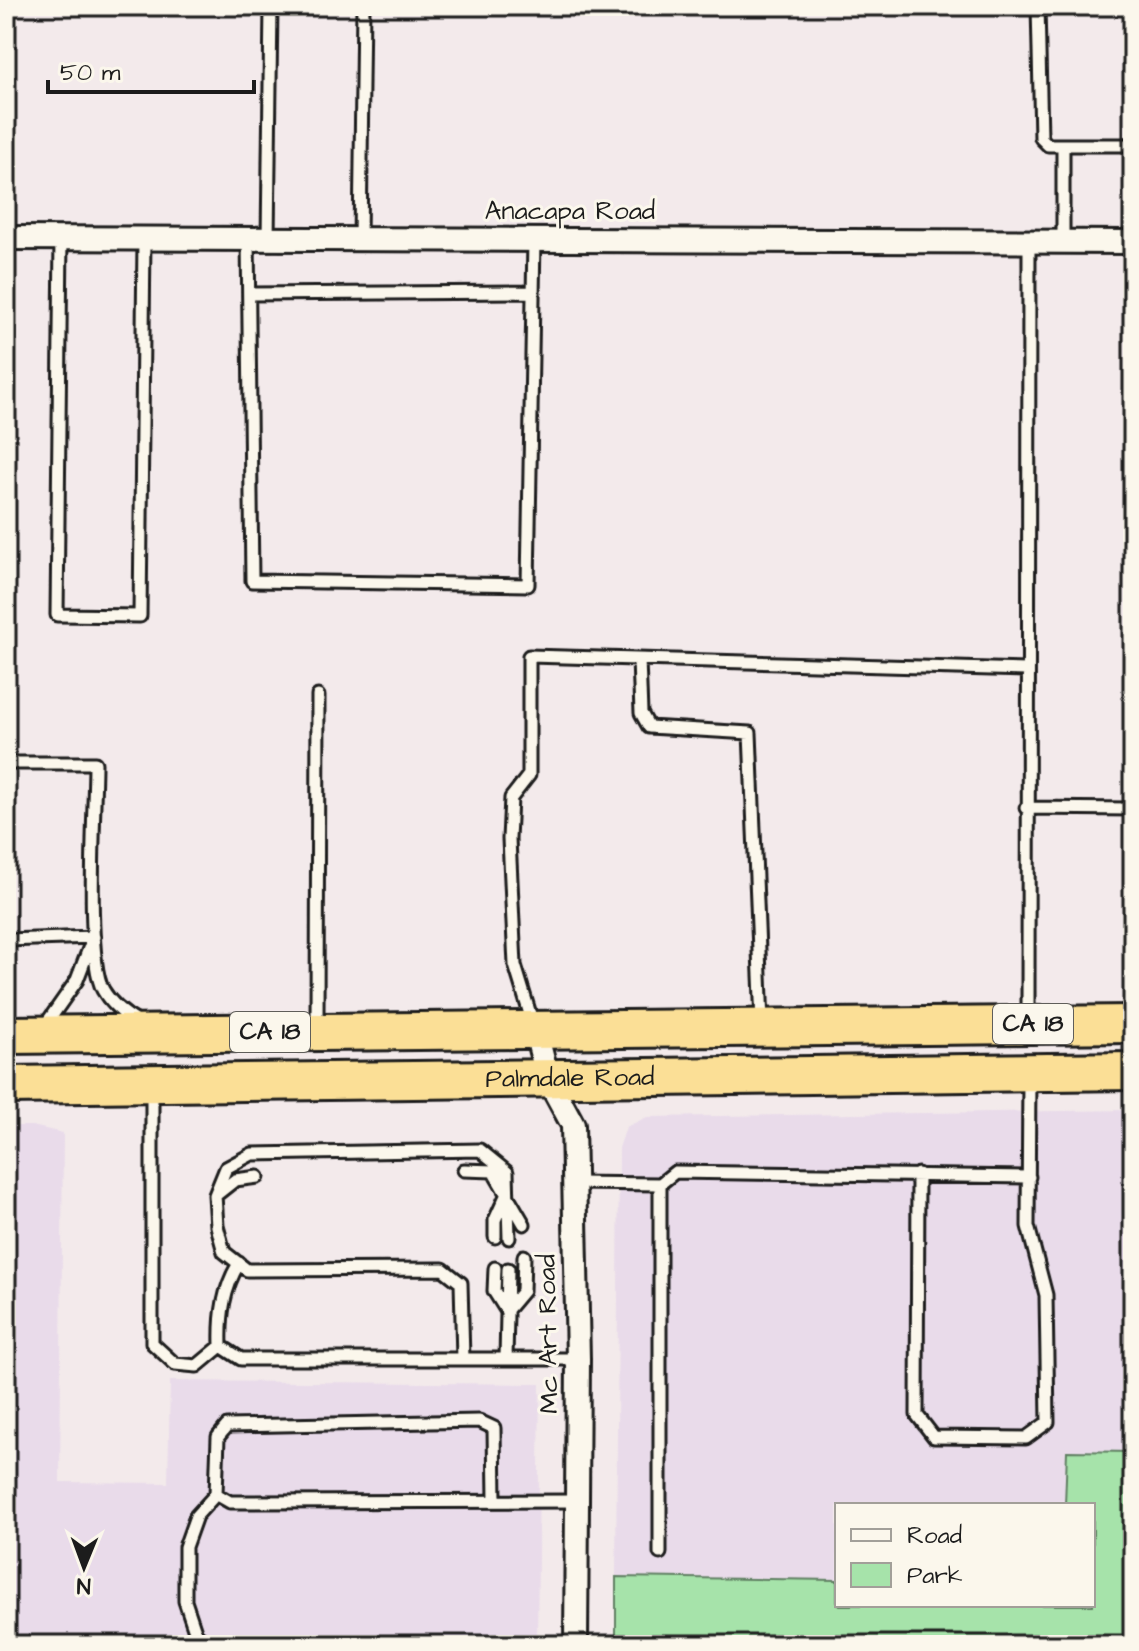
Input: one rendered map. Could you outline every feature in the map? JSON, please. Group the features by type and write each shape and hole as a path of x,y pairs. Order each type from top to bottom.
{"highway":[{"name":"Palmdale Road","path":"22,1035 1133,1024"},
{"name":"Palmdale Road","path":"6,1085 1133,1071"}],"street":[{"name":"Anacapa Road","path":"6,238 1133,242"},
{"name":"Mc Art Road","path":"535,1029 548,1079 573,1125 578,1359 576,1645"}],"lane":[{"path":"271,6 258,239 249,294 252,581 528,585 534,239"},
{"path":"360,239 363,6"},
{"path":"1038,6 1041,138 1048,145 1133,145"},
{"path":"1063,145 1063,240"},
{"path":"61,238 57,615 126,616 140,616 144,239"},
{"path":"1028,1024 1029,240"},
{"path":"249,294 533,292"},
{"path":"535,1029 515,965 509,839 511,798 529,775 529,656 1027,670"},
{"path":"639,660 641,713 649,727 750,733 762,1028"},
{"path":"317,1032 318,696"},
{"path":"6,763 95,763 94,937 101,988 126,1016 157,1033"},
{"path":"1026,808 1133,809"},
{"path":"6,940 94,937"},
{"path":"22,1035 77,980 94,937"},
{"path":"918,1174 917,1415 934,1437 1026,1438 1048,1422 1046,1295 1028,1226 1030,1072"},
{"path":"152,1083 152,1343 175,1364 197,1366 221,1346"},
{"path":"463,1359 461,1283 443,1269 247,1270 224,1252 217,1226 215,1195 226,1168 252,1154 480,1150 507,1172 509,1238"},
{"path":"464,1170 493,1171 524,1224"},
{"path":"573,1183 660,1184 675,1172 1029,1177"},
{"path":"215,1195 235,1180 258,1177"},
{"path":"660,1184 660,1553"},
{"path":"495,1237 495,1220 507,1194"},
{"path":"506,1310 523,1291 524,1256"},
{"path":"221,1346 220,1317 227,1284 239,1263"},
{"path":"495,1268 494,1291 506,1310"},
{"path":"506,1359 508,1269"},
{"path":"221,1346 241,1359 578,1359"},
{"path":"211,1645 196,1634 185,1601 185,1547 196,1516 216,1494 218,1437 227,1426 479,1421 494,1428 495,1500"},
{"path":"216,1494 230,1502 578,1501"}],"shaded area":[{"path":"1133,1110 1133,1452 1067,1452 1065,1503 835,1503 835,1580 616,1577 619,1148 626,1127 647,1117"},
{"path":"6,1126 32,1126 63,1133 60,1482 168,1483 170,1381 540,1384 537,1645 6,1645"}],"green space":[{"path":"1067,1451 1133,1452 1133,1645 616,1645 616,1577 835,1580 835,1607 1095,1607 1095,1503 1065,1503"}]}
